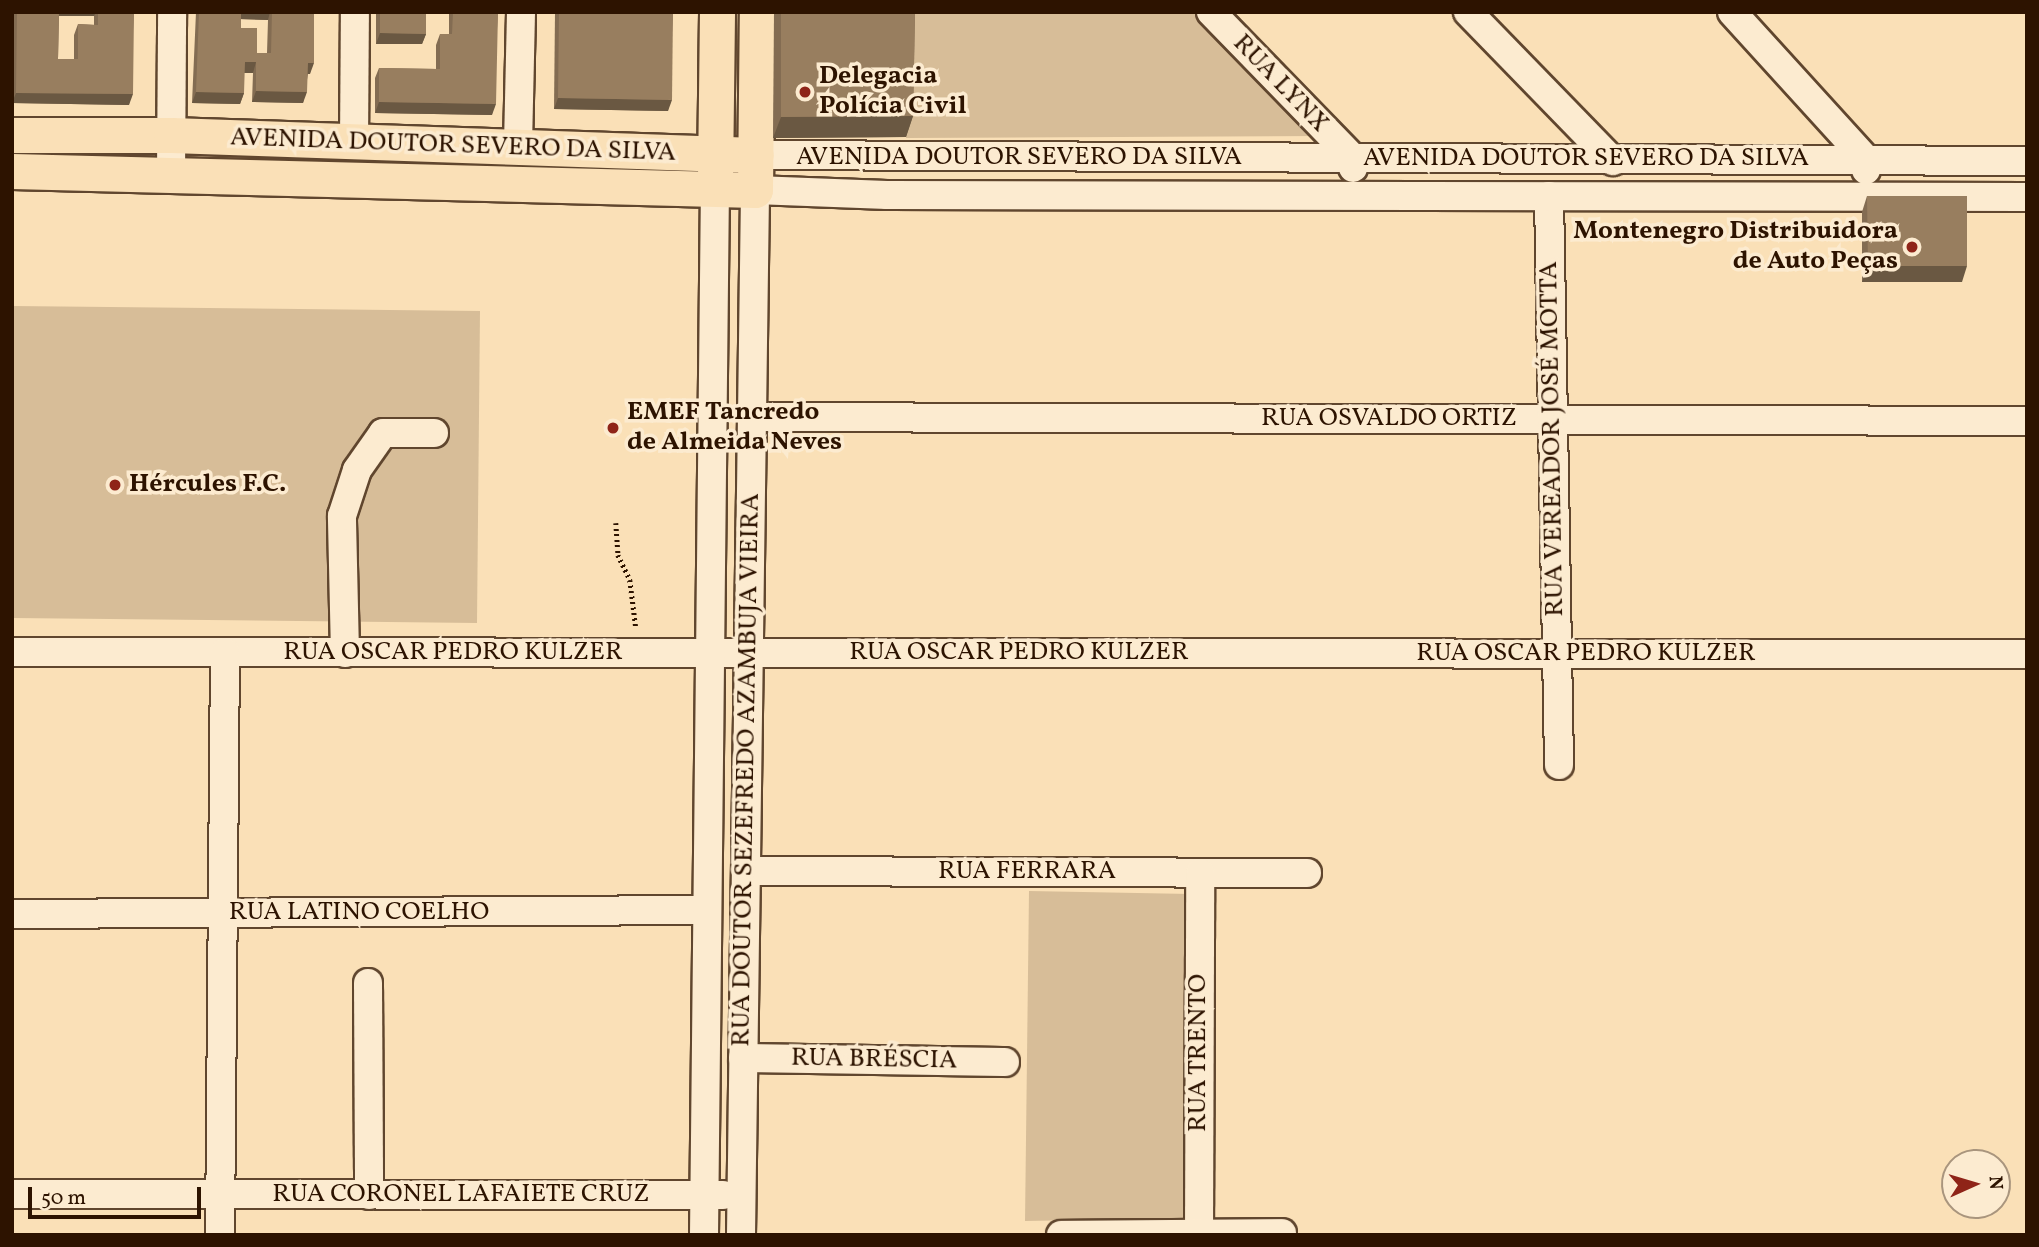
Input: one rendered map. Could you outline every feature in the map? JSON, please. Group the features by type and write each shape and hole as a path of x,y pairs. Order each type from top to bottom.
{"main road":[{"name":"RUA DOUTOR SEZEFREDO AZAMBUJA VIEIRA","path":"715,190 717,12"},
{"name":"RUA DOUTOR SEZEFREDO AZAMBUJA VIEIRA","path":"755,190 757,12"},
{"name":"AVENIDA DOUTOR SEVERO DA SILVA","path":"12,135 172,135 354,144 518,145 756,155"},
{"name":"AVENIDA DOUTOR SEVERO DA SILVA","path":"12,171 755,190"}],"street":[{"path":"171,175 172,12"},
{"path":"354,144 355,12"},
{"path":"518,145 521,12"},
{"name":"RUA LYNX","path":"1211,12 1353,159"},
{"path":"1468,12 1613,162"},
{"path":"1732,12 1865,158 1868,197"},
{"name":"AVENIDA DOUTOR SEVERO DA SILVA","path":"756,155 886,159 1613,162 1865,158 2027,161"},
{"path":"886,159 887,195"},
{"path":"1353,159 1353,196"},
{"name":"RUA DOUTOR SEZEFREDO AZAMBUJA VIEIRA","path":"704,1235 715,190"},
{"name":"AVENIDA DOUTOR SEVERO DA SILVA","path":"755,190 887,195 2027,197"},
{"name":"RUA DOUTOR SEZEFREDO AZAMBUJA VIEIRA","path":"741,1235 755,190"},
{"name":"RUA VEREADOR JOSÉ MOTTA","path":"1549,197 1559,765"},
{"name":"RUA OSVALDO ORTIZ","path":"752,417 2027,421"},
{"path":"345,653 342,516 357,470 383,433 434,433"},
{"name":"RUA OSCAR PEDRO KULZER","path":"12,652 2027,654"},
{"path":"220,1235 225,652"},
{"name":"RUA FERRARA","path":"746,871 1307,873"},
{"name":"RUA TRENTO","path":"1199,1234 1200,873"},
{"name":"RUA LATINO COELHO","path":"12,914 706,910"},
{"path":"368,983 369,1195"},
{"name":"RUA BRÉSCIA","path":"744,1058 1005,1062"},
{"name":"RUA CORONEL LAFAIETE CRUZ","path":"12,1194 742,1195"},
{"path":"1061,1235 1282,1233"}],"path":[{"path":"616,523 618,555 630,580 636,628"}],"shaded area":[{"path":"907,12 1199,12 1320,136 906,138"},
{"path":"12,306 480,311 477,623 12,618"},
{"path":"1029,891 1191,894 1188,1218 1025,1221"}],"building":[{"path":"17,12 59,12 58,59 78,59 78,24 98,25 98,12 134,12 133,94 16,93"},
{"path":"199,12 241,12 241,28 257,28 257,53 271,53 272,12 314,12 314,63 308,63 307,92 256,91 256,62 245,62 244,93 196,92"},
{"path":"380,12 426,12 426,34 380,33"},
{"path":"453,12 498,12 496,104 379,102 379,68 440,69 440,34 452,34"},
{"path":"559,12 673,12 672,100 558,98"},
{"path":"781,12 915,12 913,116 781,117"},
{"name":"Montenegro Distribuidora de Auto Peças","path":"1867,196 1967,196 1967,266 1868,266"}],"place":[{"name":"Delegacia Polícia Civil","path":"805,92"},
{"name":"Montenegro Distribuidora de Auto Peças","path":"1912,247"},
{"name":"EMEF Tancredo de Almeida Neves","path":"613,428"},
{"name":"Hércules F.C.","path":"115,485"}]}
